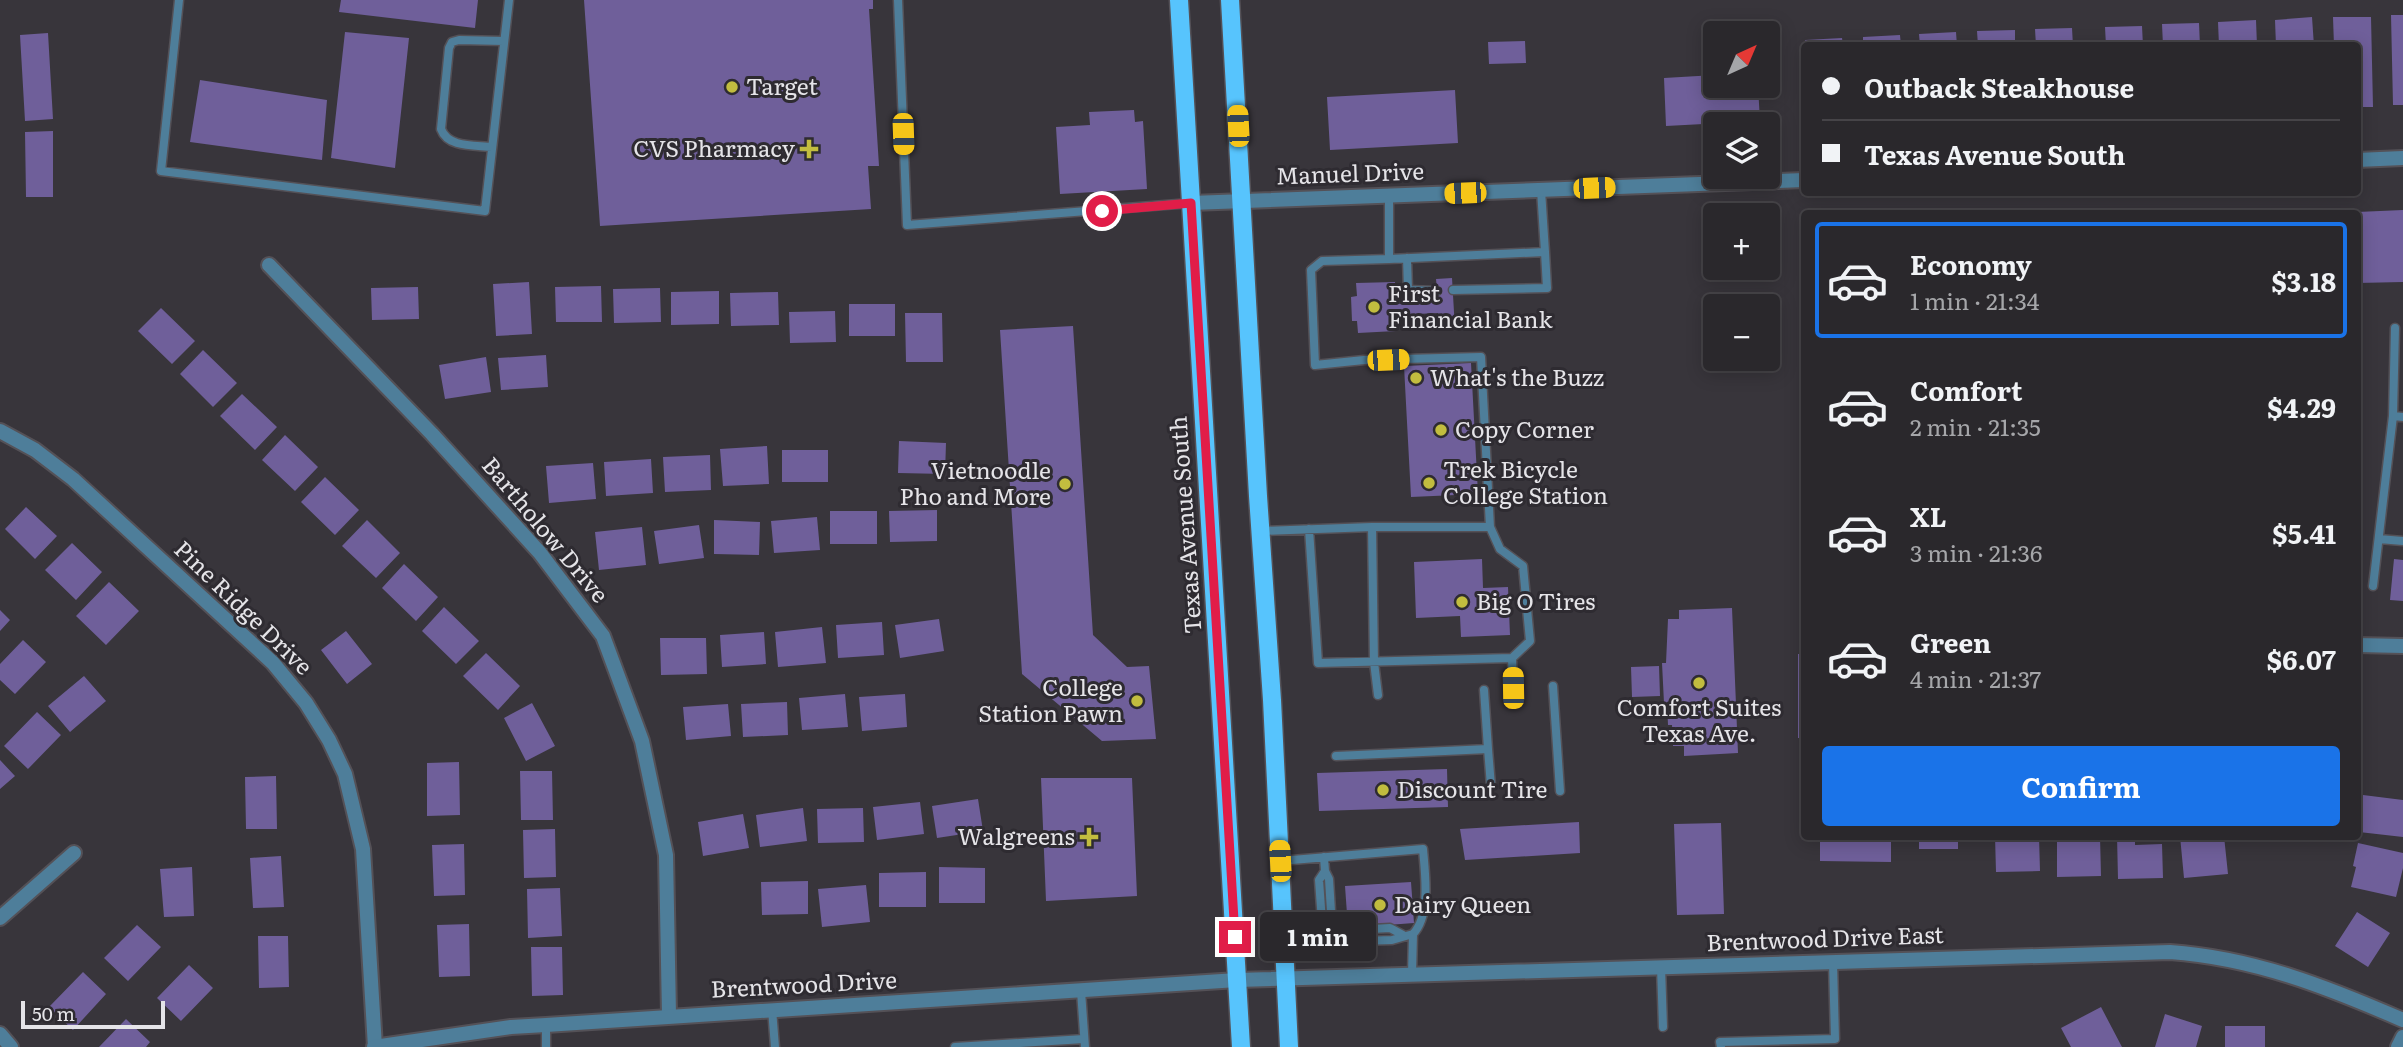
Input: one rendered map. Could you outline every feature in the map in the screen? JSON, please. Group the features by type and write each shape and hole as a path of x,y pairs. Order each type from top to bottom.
{"main road":[{"name":"Texas Avenue South","path":"1179,0 1241,1047"},
{"path":"1230,0 1272,700 1289,1047"}],"street":[{"path":"2361,160 2403,158"},
{"name":"Manuel Drive","path":"1191,203 1801,180"},
{"name":"Bartholow Drive","path":"269,265 435,438 540,553 603,636 642,741 666,855 669,1016"},
{"name":"Pine Ridge Drive","path":"0,431 35,450 74,480 272,663 306,703 329,740 345,774 363,849 374,1047"},
{"path":"2361,645 2403,646"},
{"path":"0,918 74,853"},
{"name":"Brentwood Drive East","path":"1237,980 2171,952 2222,957 2274,969 2332,989 2403,1020"},
{"name":"Brentwood Drive","path":"374,1047 511,1027 1237,980"},
{"path":"0,1034 11,1047"},
{"path":"2398,1047 2403,1038"}],"lane":[{"path":"179,0 161,171 485,211 509,0"},
{"path":"898,0 907,225 1191,203"},
{"path":"492,147 451,142 444,137 441,129 449,48 453,42 459,40 504,41"},
{"path":"1453,290 1547,288 1541,190"},
{"path":"1389,196 1389,258"},
{"path":"1309,529 1318,663 1512,658 1530,641 1523,566 1500,549 1490,527 1481,357 1364,360 1315,365 1311,270 1322,261 1545,253"},
{"path":"1407,258 1408,290 1437,291"},
{"path":"2373,586 2393,416 2395,328"},
{"path":"2393,416 2403,417"},
{"path":"1371,527 1374,662 1378,695"},
{"path":"1260,531 1490,527"},
{"path":"2379,539 2403,541"},
{"path":"1512,658 1513,688"},
{"path":"1553,686 1560,791"},
{"path":"1483,690 1491,786"},
{"path":"1336,755 1488,749"},
{"path":"1280,861 1423,849 1426,885 1421,926 1413,934 1392,940 1330,942 1323,936 1319,880 1325,872"},
{"path":"1324,857 1325,872 1329,879 1332,927 1337,931 1390,928 1403,935"},
{"path":"1412,974 1413,934"},
{"path":"1721,1047 1720,1042 1835,1039 1833,962"},
{"path":"1661,967 1662,1027"},
{"path":"955,1047 1084,1043 1081,990"},
{"path":"772,1009 775,1047"},
{"path":"547,1025 547,1047"}],"building":[{"path":"341,0 478,0 475,28 339,12"},
{"name":"Target","path":"584,0 873,0 873,9 869,9 879,166 868,166 871,209 600,226"},
{"path":"2391,15 2403,15 2403,105 2393,105"},
{"path":"2312,17 2314,42 2276,42 2275,20"},
{"path":"2333,17 2371,17 2373,107 2361,107 2361,42 2334,42"},
{"path":"2256,20 2257,42 2219,42 2218,22"},
{"path":"2199,23 2200,42 2163,42 2162,24"},
{"path":"2142,26 2143,42 2106,42 2105,27"},
{"path":"2072,28 2073,42 2036,42 2035,29"},
{"path":"2015,30 2015,42 1978,42 1977,31"},
{"path":"345,32 409,38 395,168 331,158"},
{"path":"1956,32 1957,42 1920,42 1919,34"},
{"path":"48,33 53,119 25,121 20,35"},
{"path":"1900,35 1901,42 1863,42 1863,37"},
{"path":"1842,38 1842,42 1805,42"},
{"path":"1525,41 1526,63 1489,64 1488,42"},
{"path":"1703,76 1703,98 1759,98 1759,112 1703,112 1703,124 1666,126 1664,78"},
{"path":"200,80 327,100 322,160 190,142"},
{"path":"1455,90 1458,143 1330,150 1327,97"},
{"path":"1134,110 1135,122 1143,121 1147,189 1060,194 1056,127 1090,125 1089,112"},
{"path":"53,131 53,197 26,197 25,132"},
{"path":"2403,210 2403,282 2361,283 2361,212"},
{"name":"First Financial Bank","path":"1452,278 1455,329 1439,329 1438,313 1396,315 1396,331 1358,333 1357,321 1352,321 1351,297 1357,296 1356,283 1395,282 1396,304 1438,302 1436,279"},
{"path":"529,282 532,334 496,336 493,284"},
{"path":"601,286 602,322 556,322 555,287"},
{"path":"418,287 419,319 372,320 371,288"},
{"path":"660,288 661,322 614,323 613,289"},
{"path":"719,291 719,324 671,325 671,292"},
{"path":"778,292 779,325 731,326 730,293"},
{"path":"849,304 895,304 895,336 849,336"},
{"path":"161,308 195,341 172,364 138,331"},
{"path":"835,311 836,342 790,343 789,312"},
{"path":"905,313 942,313 943,362 906,362"},
{"path":"1073,326 1093,635 1127,667 1149,666 1156,739 1102,741 1022,674 1000,330"},
{"path":"203,350 237,383 213,407 180,374"},
{"path":"546,355 548,387 501,390 498,358"},
{"path":"486,357 491,392 445,399 439,365"},
{"name":"Copy Corner","path":"1471,363 1478,494 1411,497 1404,366"},
{"path":"242,394 277,427 255,450 220,416"},
{"path":"285,435 318,467 295,491 262,460"},
{"path":"899,441 946,443 945,474 898,473"},
{"path":"767,446 769,484 723,486 720,449"},
{"path":"782,450 828,450 828,482 782,482"},
{"path":"710,455 711,490 665,492 663,457"},
{"path":"651,459 653,493 606,496 604,462"},
{"path":"593,463 596,499 549,503 546,466"},
{"path":"325,477 359,510 335,535 301,502"},
{"path":"26,507 57,536 35,559 5,529"},
{"path":"937,510 937,541 890,542 889,511"},
{"path":"830,511 877,511 877,544 830,544"},
{"path":"817,517 820,550 774,553 771,521"},
{"path":"367,520 400,553 376,578 342,546"},
{"path":"714,520 760,522 759,555 714,554"},
{"path":"699,525 704,558 659,564 654,531"},
{"path":"642,527 646,565 599,570 595,532"},
{"path":"72,543 102,572 76,600 45,570"},
{"name":"Big O Tires","path":"1482,559 1483,588 1508,587 1510,635 1461,637 1460,616 1416,618 1414,562"},
{"path":"2394,559 2403,560 2403,601 2390,600"},
{"path":"404,564 438,597 416,621 382,588"},
{"path":"109,582 139,611 106,645 76,616"},
{"path":"444,607 479,641 456,664 422,631"},
{"name":"Comfort Suites Texas Ave.","path":"1732,608 1738,753 1684,756 1684,746 1673,746 1672,725 1668,725 1667,703 1664,703 1662,663 1666,663 1668,619 1679,619 1679,610"},
{"path":"0,610 10,620 0,631"},
{"path":"939,619 944,651 900,658 895,625"},
{"path":"882,622 884,655 838,658 836,625"},
{"path":"822,627 826,663 778,667 775,632"},
{"path":"346,631 372,664 347,684 321,650"},
{"path":"764,632 766,664 722,667 720,635"},
{"path":"660,638 706,638 707,674 661,675"},
{"path":"23,640 46,662 15,694 0,680 0,664"},
{"path":"486,653 520,686 498,710 463,676"},
{"path":"1798,654 1801,654 1801,738 1798,738"},
{"path":"1659,666 1660,696 1632,697 1631,667"},
{"path":"84,676 106,701 70,732 48,706"},
{"path":"845,694 848,727 802,730 799,698"},
{"path":"905,694 907,727 862,731 859,697"},
{"path":"787,702 788,735 743,737 741,704"},
{"path":"532,703 555,746 526,761 504,718"},
{"path":"728,704 731,736 686,740 683,707"},
{"path":"37,712 61,735 28,769 4,746"},
{"path":"0,760 15,776 0,789"},
{"path":"459,762 460,815 427,816 427,763"},
{"name":"Discount Tire","path":"1447,769 1448,807 1319,811 1317,773"},
{"path":"520,771 552,771 553,820 521,820"},
{"path":"276,776 277,829 246,829 245,777"},
{"name":"Walgreens","path":"1041,778 1132,778 1137,896 1046,901"},
{"path":"2363,795 2403,800 2403,837 2361,832"},
{"path":"978,799 983,831 937,838 932,806"},
{"path":"920,802 924,834 877,840 873,807"},
{"path":"803,808 807,841 760,847 756,815"},
{"path":"863,808 864,842 818,843 817,809"},
{"path":"743,814 749,848 703,856 698,822"},
{"path":"1579,822 1580,853 1465,860 1460,829"},
{"path":"1721,823 1724,914 1677,915 1674,824"},
{"path":"555,829 556,877 524,878 523,830"},
{"path":"1820,840 1891,840 1891,862 1820,861"},
{"path":"1919,840 1958,840 1958,849 1919,849"},
{"path":"1995,840 2039,840 2040,871 1996,872"},
{"path":"2057,840 2100,840 2101,876 2057,877"},
{"path":"2117,840 2135,840 2135,845 2162,844 2163,878 2118,879"},
{"path":"2180,840 2224,840 2228,874 2184,878"},
{"path":"2358,843 2403,853 2403,868 2396,897 2351,887"},
{"path":"464,844 465,895 434,896 432,845"},
{"path":"281,856 284,907 253,908 250,858"},
{"path":"192,867 194,916 164,917 160,869"},
{"path":"939,867 985,868 985,903 939,903"},
{"path":"926,872 926,907 879,907 879,873"},
{"path":"808,881 808,914 762,915 761,882"},
{"name":"Dairy Queen","path":"1411,882 1414,923 1348,928 1345,886"},
{"path":"866,885 870,922 822,927 818,889"},
{"path":"560,888 562,936 528,938 527,889"},
{"path":"2357,912 2390,933 2368,967 2335,946"},
{"path":"469,924 470,976 439,977 437,925"},
{"path":"137,925 161,947 128,981 104,958"},
{"path":"258,936 288,936 289,987 259,988"},
{"path":"531,947 562,947 563,995 532,996"},
{"path":"189,965 213,988 181,1021 157,998"},
{"path":"83,972 106,994 73,1030 49,1007"},
{"path":"2101,1007 2122,1047 2071,1047 2061,1028"},
{"path":"2165,1014 2202,1026 2196,1047 2155,1047"},
{"path":"126,1019 150,1042 146,1047 99,1047"},
{"path":"2225,1026 2265,1026 2265,1047 2225,1047"}],"place":[{"name":"Target","path":"732,87"},
{"name":"CVS Pharmacy","path":"809,149"},
{"name":"First Financial Bank","path":"1374,307"},
{"name":"What's the Buzz","path":"1416,378"},
{"name":"Copy Corner","path":"1441,430"},
{"name":"Trek Bicycle College Station","path":"1429,483"},
{"name":"Vietnoodle Pho and More","path":"1065,484"},
{"name":"Big O Tires","path":"1462,602"},
{"name":"Comfort Suites Texas Ave.","path":"1699,683"},
{"name":"College Station Pawn","path":"1137,701"},
{"name":"Discount Tire","path":"1383,790"},
{"name":"Walgreens","path":"1089,837"},
{"name":"Dairy Queen","path":"1380,905"}],"route":[{"path":"1102,211 1191,203 1235,937"}]}
